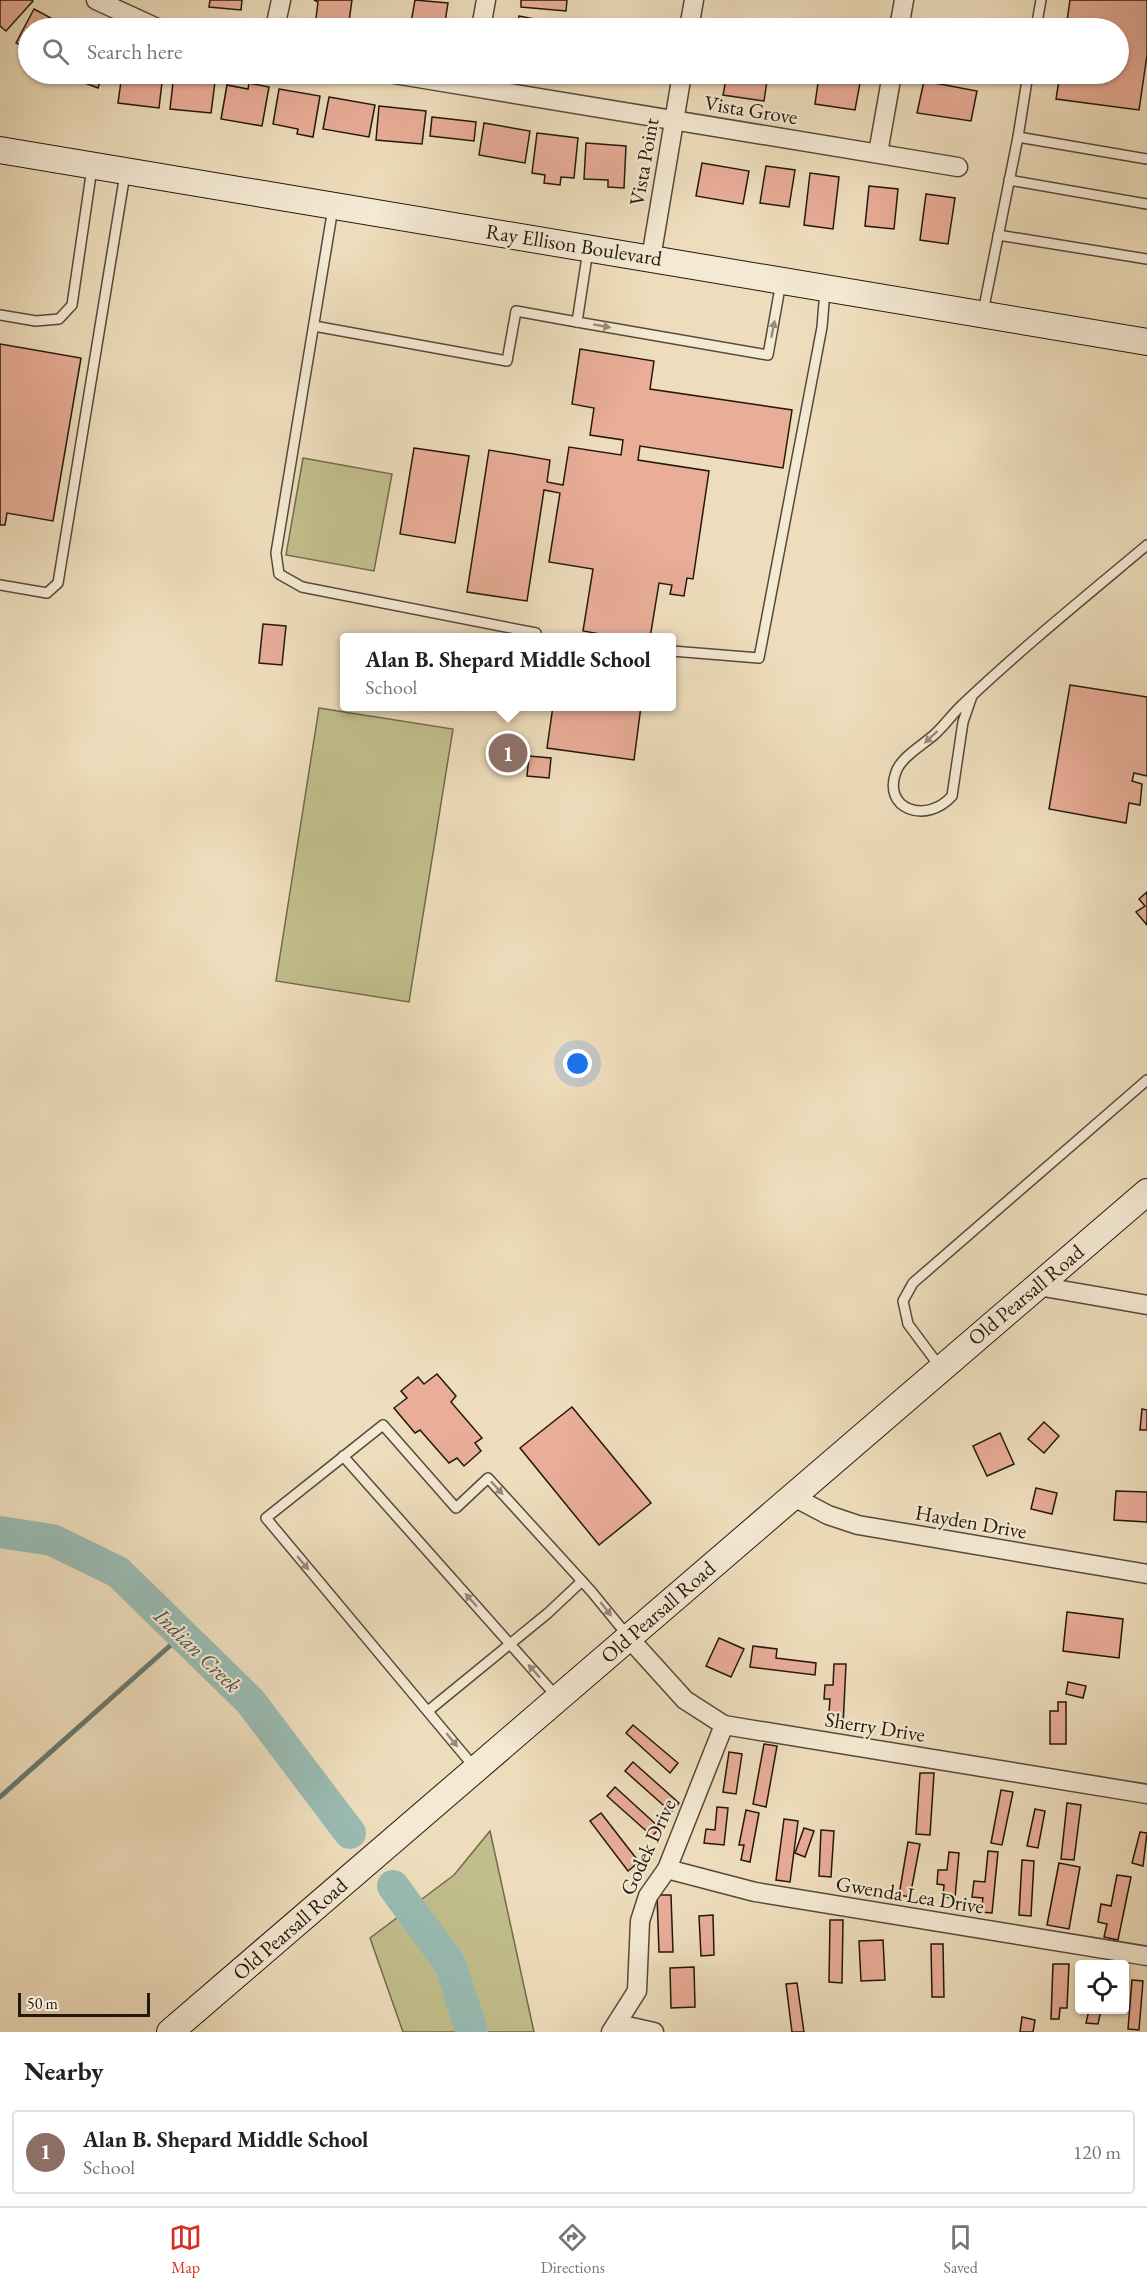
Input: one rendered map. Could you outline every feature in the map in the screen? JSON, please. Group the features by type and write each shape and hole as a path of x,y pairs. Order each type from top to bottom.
{"main road":[{"name":"Ray Ellison Boulevard","path":"0,150 1147,342"},
{"name":"Old Pearsall Road","path":"170,2032 940,1367 1147,1192"}],"street":[{"path":"96,0 136,18"},
{"path":"277,18 280,0"},
{"path":"483,18 486,0"},
{"path":"691,18 694,0"},
{"path":"901,18 904,0"},
{"name":"Vista Grove","path":"493,84 674,120 958,167"},
{"name":"Vista Point","path":"651,258 680,84"},
{"path":"878,153 890,84"},
{"path":"1038,1286 1147,1305"},
{"name":"Hayden Drive","path":"792,1496 828,1515 858,1526 1147,1574"},
{"name":"Sherry Drive","path":"628,1637 685,1700 724,1725 1147,1794"},
{"name":"Godek Drive","path":"654,2032 614,2028 637,1991 640,1921 648,1896 667,1869 724,1725"},
{"name":"Gwenda Lea Drive","path":"667,1869 755,1893 1147,1956"}],"lane":[{"path":"1038,18 1041,0"},
{"path":"983,314 1026,84"},
{"path":"1018,137 1147,159"},
{"path":"0,315 36,321 59,319 72,305 93,166"},
{"path":"0,585 46,593 58,583 125,171"},
{"path":"1009,180 1147,204"},
{"path":"334,206 276,553 279,574 302,588 536,633"},
{"path":"998,236 1147,259"},
{"path":"577,322 589,248"},
{"path":"314,326 507,361 516,311 768,355 781,280"},
{"path":"676,651 759,658 822,327 826,287"},
{"path":"972,696 963,722 952,796 936,810 916,812 907,808 895,791 895,773 899,765 935,734 972,696 1147,545"},
{"path":"940,1367 908,1324 903,1301 913,1283 1147,1080"},
{"path":"476,1769 266,1518 383,1425 456,1508 488,1478 582,1581 628,1637"},
{"path":"343,1456 558,1699"},
{"path":"428,1711 582,1581"}],"shaded area":[{"path":"303,458 392,474 374,571 286,555"},
{"path":"319,708 453,729 409,1002 276,981"},
{"path":"490,1831 534,2032 403,2032 370,1938 454,1875"}],"building":[{"path":"0,0 33,1 6,31 0,26"},
{"path":"210,0 242,0 241,10 209,7"},
{"path":"314,0 352,0 349,18 316,18 318,2"},
{"path":"415,0 448,3 446,18 412,18"},
{"path":"521,0 567,0 566,11 521,7"},
{"path":"1070,0 1147,0 1147,55 1139,110 1056,99 1058,84 1129,84 1129,18 1067,18"},
{"path":"34,9 51,18 29,18"},
{"path":"87,84 99,84 98,88"},
{"path":"121,84 162,84 159,108 118,103"},
{"path":"173,84 215,84 211,113 170,109"},
{"path":"249,84 269,87 262,126 221,119 227,85 248,89"},
{"path":"725,84 767,84 764,101 723,95"},
{"path":"818,84 860,84 855,110 815,104"},
{"path":"923,84 940,84 977,91 971,121 917,113"},
{"path":"279,89 320,96 313,137 297,134 298,129 273,124"},
{"path":"329,97 375,105 369,137 323,129"},
{"path":"379,106 426,111 422,144 376,140"},
{"path":"432,117 476,122 474,141 430,136"},
{"path":"484,123 530,131 525,163 479,155"},
{"path":"537,133 578,138 574,178 561,177 560,185 544,183 545,175 532,173"},
{"path":"586,143 626,146 624,188 608,187 608,180 584,179"},
{"path":"702,163 749,171 743,204 696,196"},
{"path":"766,166 795,170 789,207 760,203"},
{"path":"810,173 839,177 833,229 804,225"},
{"path":"869,186 898,189 894,229 865,226"},
{"path":"926,194 955,198 948,244 920,240"},
{"path":"0,344 81,358 53,521 7,513 5,525 0,525"},
{"path":"580,349 654,361 650,389 792,410 783,468 640,446 638,460 709,471 693,579 687,578 684,596 670,594 672,585 659,583 651,633 583,631 593,569 549,562 560,493 544,490 527,601 467,592 489,450 550,460 547,482 563,485 569,447 621,455 623,440 590,435 594,408 572,404"},
{"path":"414,448 469,456 455,543 400,534"},
{"path":"263,624 286,626 282,665 259,663"},
{"path":"1070,685 1147,697 1147,776 1134,773 1132,781 1142,784 1140,805 1129,803 1126,823 1049,809"},
{"path":"552,711 640,711 634,760 547,748"},
{"path":"529,756 551,758 549,778 527,776"},
{"path":"1147,892 1147,925 1136,912 1145,906 1139,899"},
{"path":"437,1374 456,1396 451,1402 482,1438 475,1443 481,1451 464,1466 457,1458 449,1463 420,1430 415,1433 394,1408 407,1398 401,1391 418,1377 424,1384"},
{"path":"572,1407 651,1503 599,1545 520,1448"},
{"path":"1142,1409 1147,1410 1147,1430 1140,1430"},
{"path":"1044,1422 1059,1436 1044,1453 1028,1439"},
{"path":"1000,1433 1014,1464 987,1476 973,1446"},
{"path":"1036,1488 1057,1493 1052,1514 1031,1509"},
{"path":"1116,1491 1147,1492 1147,1522 1114,1520"},
{"path":"1067,1612 1123,1619 1119,1658 1063,1651"},
{"path":"719,1638 744,1649 731,1677 706,1666"},
{"path":"753,1646 777,1649 776,1658 816,1663 815,1675 750,1667"},
{"path":"834,1664 846,1664 843,1726 828,1726 830,1699 824,1699 825,1685 833,1685"},
{"path":"1068,1682 1086,1686 1083,1698 1066,1694"},
{"path":"1058,1702 1066,1702 1066,1744 1050,1744 1050,1711 1058,1711"},
{"path":"633,1725 678,1763 670,1773 626,1733"},
{"path":"764,1744 777,1746 766,1807 753,1804"},
{"path":"729,1752 742,1754 736,1794 723,1792"},
{"path":"633,1762 679,1803 671,1812 625,1771"},
{"path":"920,1773 934,1773 930,1835 916,1834"},
{"path":"615,1787 660,1828 652,1836 607,1796"},
{"path":"1001,1790 1013,1792 1002,1845 991,1843"},
{"path":"1067,1803 1081,1805 1074,1860 1061,1859"},
{"path":"717,1807 728,1808 724,1845 704,1843 706,1829 715,1830"},
{"path":"1035,1809 1045,1811 1038,1848 1027,1846"},
{"path":"746,1810 759,1813 750,1862 741,1860 744,1845 739,1845"},
{"path":"601,1813 639,1862 628,1871 590,1821"},
{"path":"784,1819 798,1821 790,1882 776,1880"},
{"path":"804,1828 814,1831 805,1857 795,1853"},
{"path":"821,1830 834,1831 831,1877 819,1876"},
{"path":"1140,1832 1147,1833 1143,1866 1132,1863"},
{"path":"908,1842 920,1844 910,1897 899,1895"},
{"path":"988,1851 998,1852 992,1913 981,1912 983,1898 972,1897 974,1881 985,1882"},
{"path":"949,1852 959,1853 955,1898 943,1897 944,1885 937,1884 938,1870 947,1870"},
{"path":"1022,1860 1034,1861 1031,1916 1019,1915"},
{"path":"1059,1863 1080,1867 1069,1929 1047,1925"},
{"path":"1117,1875 1131,1877 1118,1940 1104,1937 1107,1924 1098,1922 1101,1904 1111,1906"},
{"path":"657,1895 671,1895 673,1952 659,1952"},
{"path":"713,1915 714,1955 701,1956 699,1916"},
{"path":"830,1920 843,1920 842,1983 829,1982"},
{"path":"883,1940 885,1980 861,1981 859,1941"},
{"path":"931,1944 943,1944 944,1997 932,1997"},
{"path":"1053,1964 1069,1964 1067,2008 1060,2008 1059,2019 1051,2019"},
{"path":"694,1967 695,2007 671,2008 670,1968"},
{"path":"1132,1980 1143,1981 1139,2030 1128,2029"},
{"path":"797,1983 804,2032 792,2032 786,1984"},
{"path":"1088,2014 1100,2014 1098,2024 1086,2023"},
{"path":"1022,2017 1035,2020 1033,2032 1020,2032"}],"waterway":[{"name":"Indian Creek","path":"0,1532 52,1540 118,1572 250,1701 350,1833"},
{"path":"0,1797 182,1635"},
{"name":"Indian Creek","path":"393,1886 450,1964 472,2032"}],"place":[{"name":"Alan B. Shepard Middle School","path":"508,753"}]}
